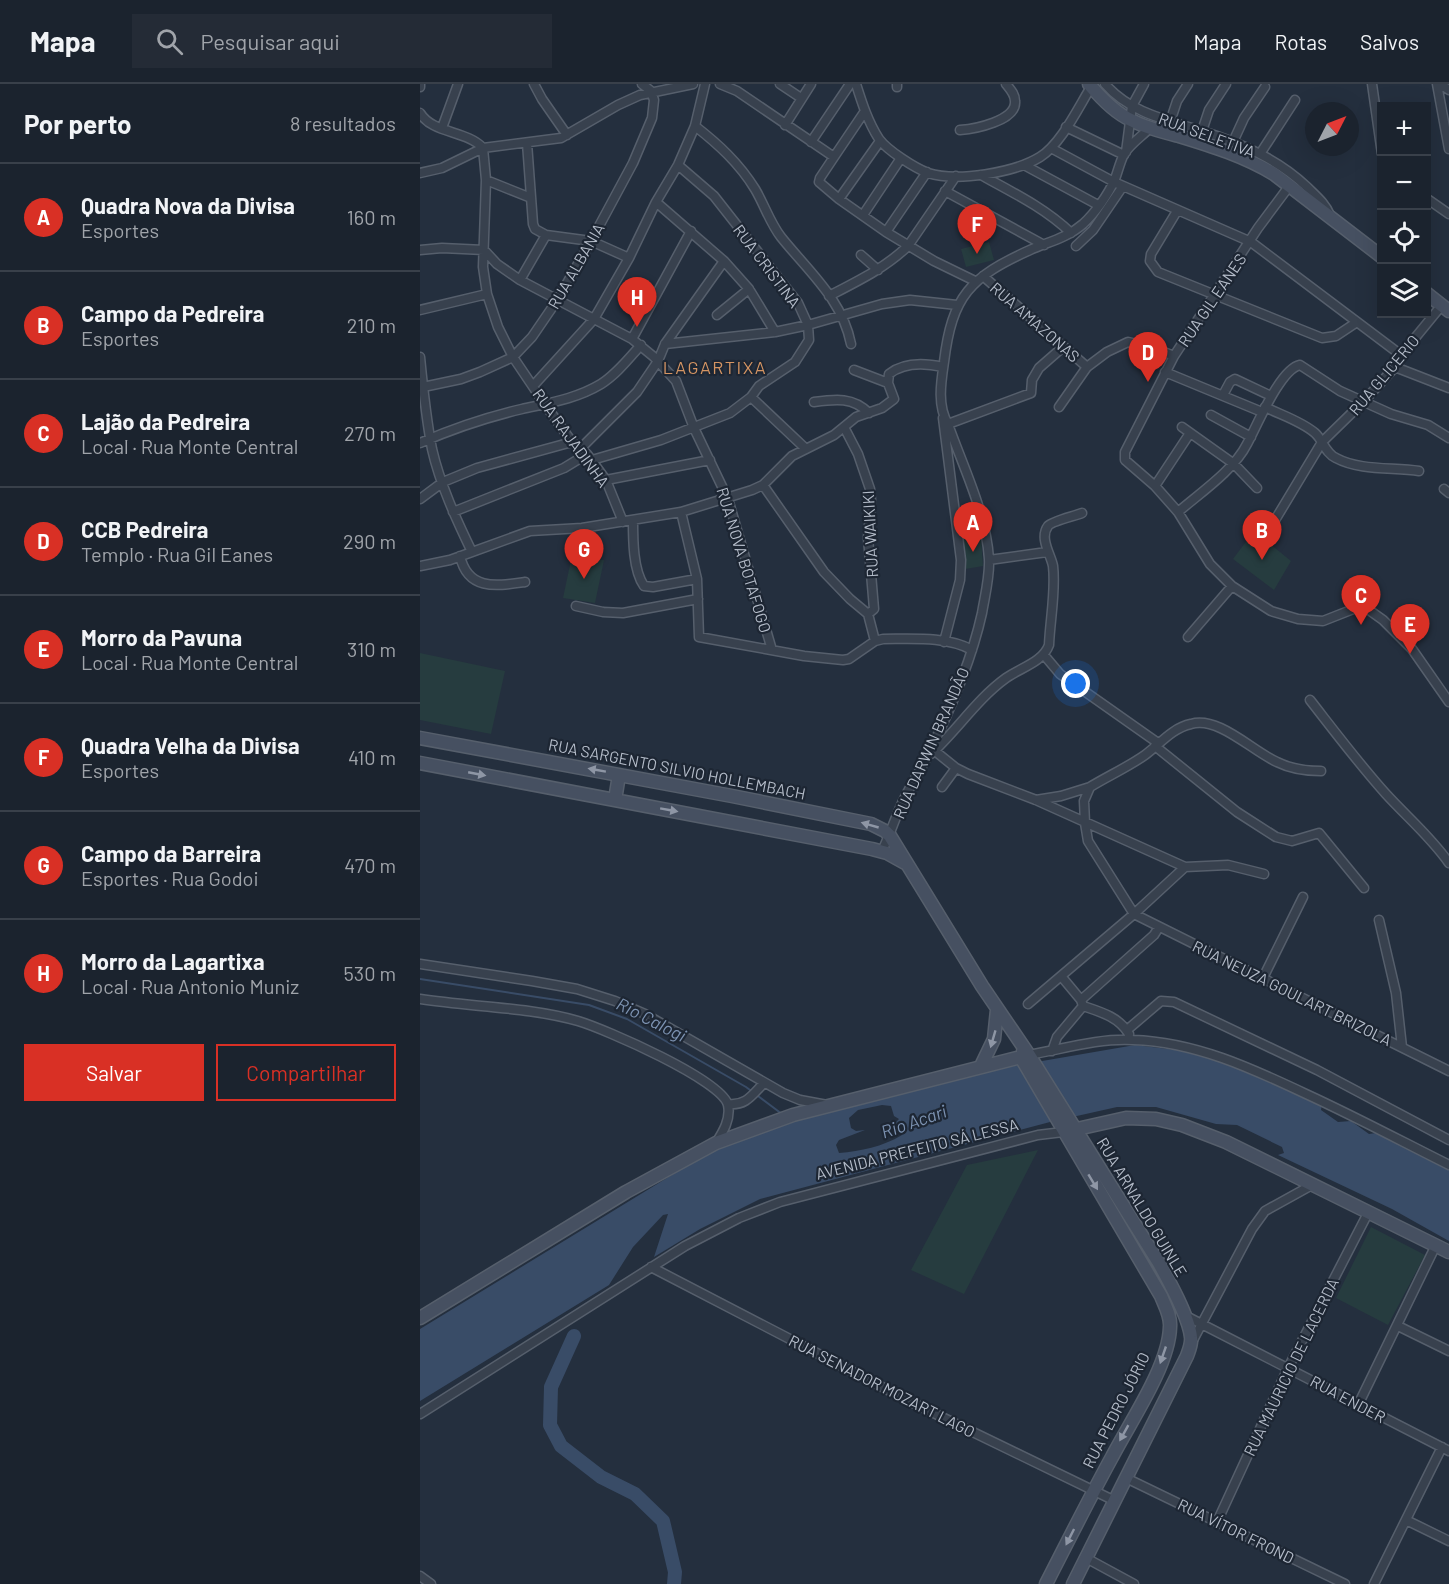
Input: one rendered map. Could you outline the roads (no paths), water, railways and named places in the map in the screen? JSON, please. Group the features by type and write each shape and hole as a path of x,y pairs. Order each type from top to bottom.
{"main road":[{"path":"1090,85 1129,120 1230,152 1255,163 1290,185 1377,252"},
{"path":"1431,297 1445,308"},
{"name":"RUA SARGENTO SILVIO HOLLEMBACH","path":"420,738 878,826 890,836 909,865 935,912 998,1010 1067,1127"},
{"path":"420,763 882,851 909,865"},
{"path":"615,800 619,775"},
{"path":"981,1066 994,1039 998,1010"},
{"path":"420,1318 626,1192 716,1143 774,1120 827,1105 1026,1056"},
{"name":"AVENIDA PREFEITO SÁ LESSA","path":"1067,1127 1140,1117 1182,1125 1226,1142 1449,1252"},
{"path":"1087,1146 1096,1124"},
{"name":"RUA ARNALDO GUINLE","path":"1067,1127 1087,1146 1166,1276 1190,1331 1191,1344"},
{"name":"RUA PEDRO JÓRIO","path":"1046,1584 1093,1491 1153,1382 1168,1342 1170,1328 1170,1318 1161,1296 1067,1127"},
{"path":"1073,1584 1171,1390 1191,1344"},
{"path":"1153,1382 1171,1390"}],"street":[{"path":"442,128 458,84"},
{"path":"534,84 567,135"},
{"path":"642,84 651,92"},
{"path":"420,173 442,168 483,148 550,140 567,135 618,105 651,92 693,84"},
{"path":"533,386 594,319 629,258 656,202 678,165 694,126 705,84"},
{"path":"720,84 737,91 834,157"},
{"path":"780,84 801,98"},
{"path":"785,125 811,84"},
{"path":"811,142 850,84"},
{"path":"856,84 865,111 880,141 901,158 927,172 956,176 981,174 1024,165 1041,157 1051,148 1066,127 1090,85"},
{"path":"960,130 988,125 1009,114 1016,103 1006,84"},
{"name":"RUA SELETIVA","path":"1105,84 1132,106 1260,154 1299,180 1326,206 1330,216"},
{"path":"1066,127 1125,153 1132,106 1144,84"},
{"path":"1170,122 1177,102 1188,84"},
{"path":"1202,131 1209,110 1226,84"},
{"path":"1372,84 1377,119"},
{"path":"1439,84 1449,90"},
{"path":"1439,84 1449,149"},
{"path":"1233,142 1242,122 1265,87"},
{"name":"RUA ALBANIA","path":"423,387 461,379 513,357 532,338 558,299 633,163 652,118 654,100 651,92"},
{"path":"1260,154 1295,100"},
{"path":"1113,107 1123,109 1132,106"},
{"path":"865,111 819,182 839,199 908,246 975,281"},
{"path":"420,113 425,121 470,137 483,148"},
{"path":"694,126 716,142 746,174 781,237 842,314 851,344"},
{"name":"RUA DARWIN BRANDÃO","path":"882,851 900,808 927,758 952,702 972,650 985,599 989,560 985,532 980,511 943,415 943,367 957,305 975,281 1007,262 1071,232 1084,222 1113,182 1125,153 1150,128"},
{"path":"839,199 880,141"},
{"path":"527,143 535,229 546,235 591,241 629,258"},
{"name":"RUA RAJADINHA","path":"483,148 486,180 483,267 487,294 498,327 513,357 572,442 586,454 606,480 623,522"},
{"path":"1051,148 1113,182 1251,242 1401,355"},
{"path":"863,215 901,158"},
{"name":"RUA CRISTINA","path":"586,454 652,443 729,413 751,398 759,386 795,362 809,340 808,325 798,303 714,196 678,165"},
{"path":"1024,165 1098,205"},
{"path":"886,232 927,172"},
{"path":"981,174 1041,209 1071,232"},
{"path":"829,296 878,270 908,246 956,176"},
{"path":"486,180 531,198"},
{"name":"RUA GIL EANES","path":"1155,486 1126,463 1125,452 1174,356 1290,185"},
{"path":"1076,246 1093,230 1123,186"},
{"path":"945,190 1044,245"},
{"path":"1431,201 1449,214"},
{"path":"656,202 724,261 749,289 775,332"},
{"path":"1176,210 1151,254 1152,265 1164,275 1322,338 1336,336 1357,322"},
{"path":"632,339 691,231"},
{"path":"520,280 546,235"},
{"path":"420,250 442,248 484,250"},
{"name":"RUA NOVA BOTAFOGO","path":"484,250 497,264 520,280 641,345 676,381 694,428 728,499 772,650"},
{"path":"861,255 878,270"},
{"path":"453,512 564,468 586,454 637,392 658,361 665,344 724,261"},
{"name":"RUA AMAZONAS","path":"983,276 1087,367"},
{"path":"717,315 749,289"},
{"path":"420,310 487,294"},
{"path":"665,344 775,332 882,304 910,300 957,305"},
{"name":"RUA GLICERIO","path":"1266,535 1322,442 1364,401 1395,367 1401,355 1445,308"},
{"path":"1059,407 1087,367 1107,352 1128,342 1154,348 1174,356"},
{"path":"420,443 520,410 571,398 603,383 641,345"},
{"path":"948,424 1031,393 1032,380 1039,368 1063,347"},
{"path":"420,357 430,438 453,512 472,552"},
{"path":"420,566 460,556 530,531 562,531 623,522 681,512 728,499 763,485 787,459 834,435 856,417 882,408 894,400 894,394 888,383 889,374 898,368 922,363 943,367"},
{"path":"1178,512 1234,464 1244,452 1271,396 1293,367 1300,365 1340,391 1391,414 1428,425 1449,438"},
{"path":"1395,367 1449,388"},
{"path":"854,370 888,383"},
{"path":"1165,372 1306,427 1318,436 1328,452 1336,459 1364,466 1419,471"},
{"path":"1223,395 1230,382 1235,379 1271,396"},
{"path":"751,398 806,449"},
{"path":"814,402 848,401 856,403 869,413"},
{"path":"943,415 961,560 960,580 944,642"},
{"path":"1211,415 1251,437"},
{"name":"RUA WAIKIKI","path":"844,427 864,470 871,500 868,538 874,609 868,614 875,641"},
{"path":"1182,427 1234,464 1257,489"},
{"path":"1190,433 1155,486 1178,512 1210,564 1232,586 1271,611 1298,619 1323,621 1356,608 1369,610 1383,620 1412,649 1449,702"},
{"path":"420,499 443,482 477,468 572,442"},
{"path":"606,480 710,460"},
{"path":"763,485 824,572 868,614"},
{"path":"681,512 697,579 699,637 843,660 849,659 875,641 908,639 944,642 972,650"},
{"path":"927,758 981,699 1006,678 1044,655 1049,645 1053,578 1052,560 1047,552 1047,527 1052,523 1082,513"},
{"path":"633,520 637,565 644,586 653,587 697,579"},
{"path":"989,560 1047,552"},
{"path":"460,556 463,569 481,583 498,585 525,582"},
{"path":"1188,637 1232,586"},
{"path":"576,606 603,612 623,613 698,599"},
{"path":"1044,655 1060,674 1157,745 1238,812 1276,837 1292,841 1319,833 1364,888"},
{"path":"1310,700 1368,773 1430,839 1449,863"},
{"path":"1036,800 1061,796 1090,787 1137,760 1186,725 1197,723 1229,732 1284,766 1305,771 1321,771"},
{"path":"935,751 956,768 1036,800 1185,867 1228,865 1264,874"},
{"path":"942,787 956,768"},
{"path":"1090,787 1084,801 1084,823 1088,841 1134,914"},
{"path":"1028,1004 1134,914 1185,867"},
{"path":"1263,978 1303,897"},
{"name":"RUA NEUZA GOULART BRIZOLA","path":"1134,914 1449,1071"},
{"path":"1379,920 1396,993 1402,1047"},
{"path":"1052,1051 1057,1037 1082,1003 1154,935 1159,927"},
{"path":"420,964 577,989 615,1001 645,1014 792,1097 827,1105"},
{"path":"1061,976 1082,1003 1112,1017 1126,1030 1132,1040"},
{"path":"420,999 539,1013 577,1020 643,1048 691,1073 724,1098 728,1104 726,1124 716,1143"},
{"path":"1126,1030 1161,1001 1174,1002 1317,1070 1449,1140"},
{"path":"1026,1056 1101,1042 1132,1040 1204,1052 1253,1069 1449,1165"},
{"path":"728,1104 740,1104 764,1083"},
{"name":"AVENIDA PREFEITO SÁ LESSA","path":"420,1414 685,1246 739,1218 780,1202 1067,1127"},
{"path":"1191,1344 1252,1229 1265,1211 1312,1185"},
{"name":"RUA MAURICIO DE LACERDA","path":"1217,1522 1288,1368 1368,1213"},
{"path":"1358,1405 1436,1245"},
{"name":"RUA SENADOR MOZART LAGO","path":"651,1267 913,1403 1115,1501"},
{"name":"RUA ENDER","path":"1184,1315 1445,1449"},
{"path":"1398,1326 1449,1351"},
{"path":"1374,1584 1445,1449"},
{"name":"RUA VÍTOR FROND","path":"1126,1478 1345,1584"},
{"path":"1406,1520 1449,1541"},
{"path":"1086,1558 1134,1584"},
{"path":"420,1576 431,1584"}],"water":[{"name":"Rio Acari","path":"1135,1045 1193,1052 1267,1077 1322,1103 1321,1110 1338,1122 1351,1121 1369,1134 1376,1133 1409,1147 1449,1168 1449,1241 1392,1209 1278,1155 1284,1153 1282,1147 1237,1125 1216,1124 1156,1107 1117,1107 1050,1122 760,1199 700,1229 654,1257 668,1214 663,1215 633,1247 609,1285 420,1401 420,1329 721,1145 791,1121 875,1098 1008,1067","holes":["882,1105 891,1106 894,1116 899,1119 894,1124 901,1125 904,1130 902,1135 871,1148 839,1153 836,1145 839,1140 865,1130 856,1131 851,1128 849,1118 858,1110"]}],"waterway":[{"name":"Rio Calogi","path":"420,979 589,1005 627,1019 746,1087 782,1114"},
{"path":"574,1336 551,1387 550,1425 561,1446 601,1477 635,1494 663,1521 675,1572 674,1584"}],"place":[{"name":"Quadra Velha da Divisa","path":"977,254"},
{"name":"Morro da Lagartixa","path":"637,327"},
{"name":"CCB Pedreira","path":"1148,382"},
{"name":"Quadra Nova da Divisa","path":"973,552"},
{"name":"Campo da Pedreira","path":"1262,560"},
{"name":"Campo da Barreira","path":"584,579"},
{"name":"Lajão da Pedreira","path":"1361,625"},
{"name":"Morro da Pavuna","path":"1410,654"}],"district":[{"name":"LAGARTIXA","path":"715,368"}]}
